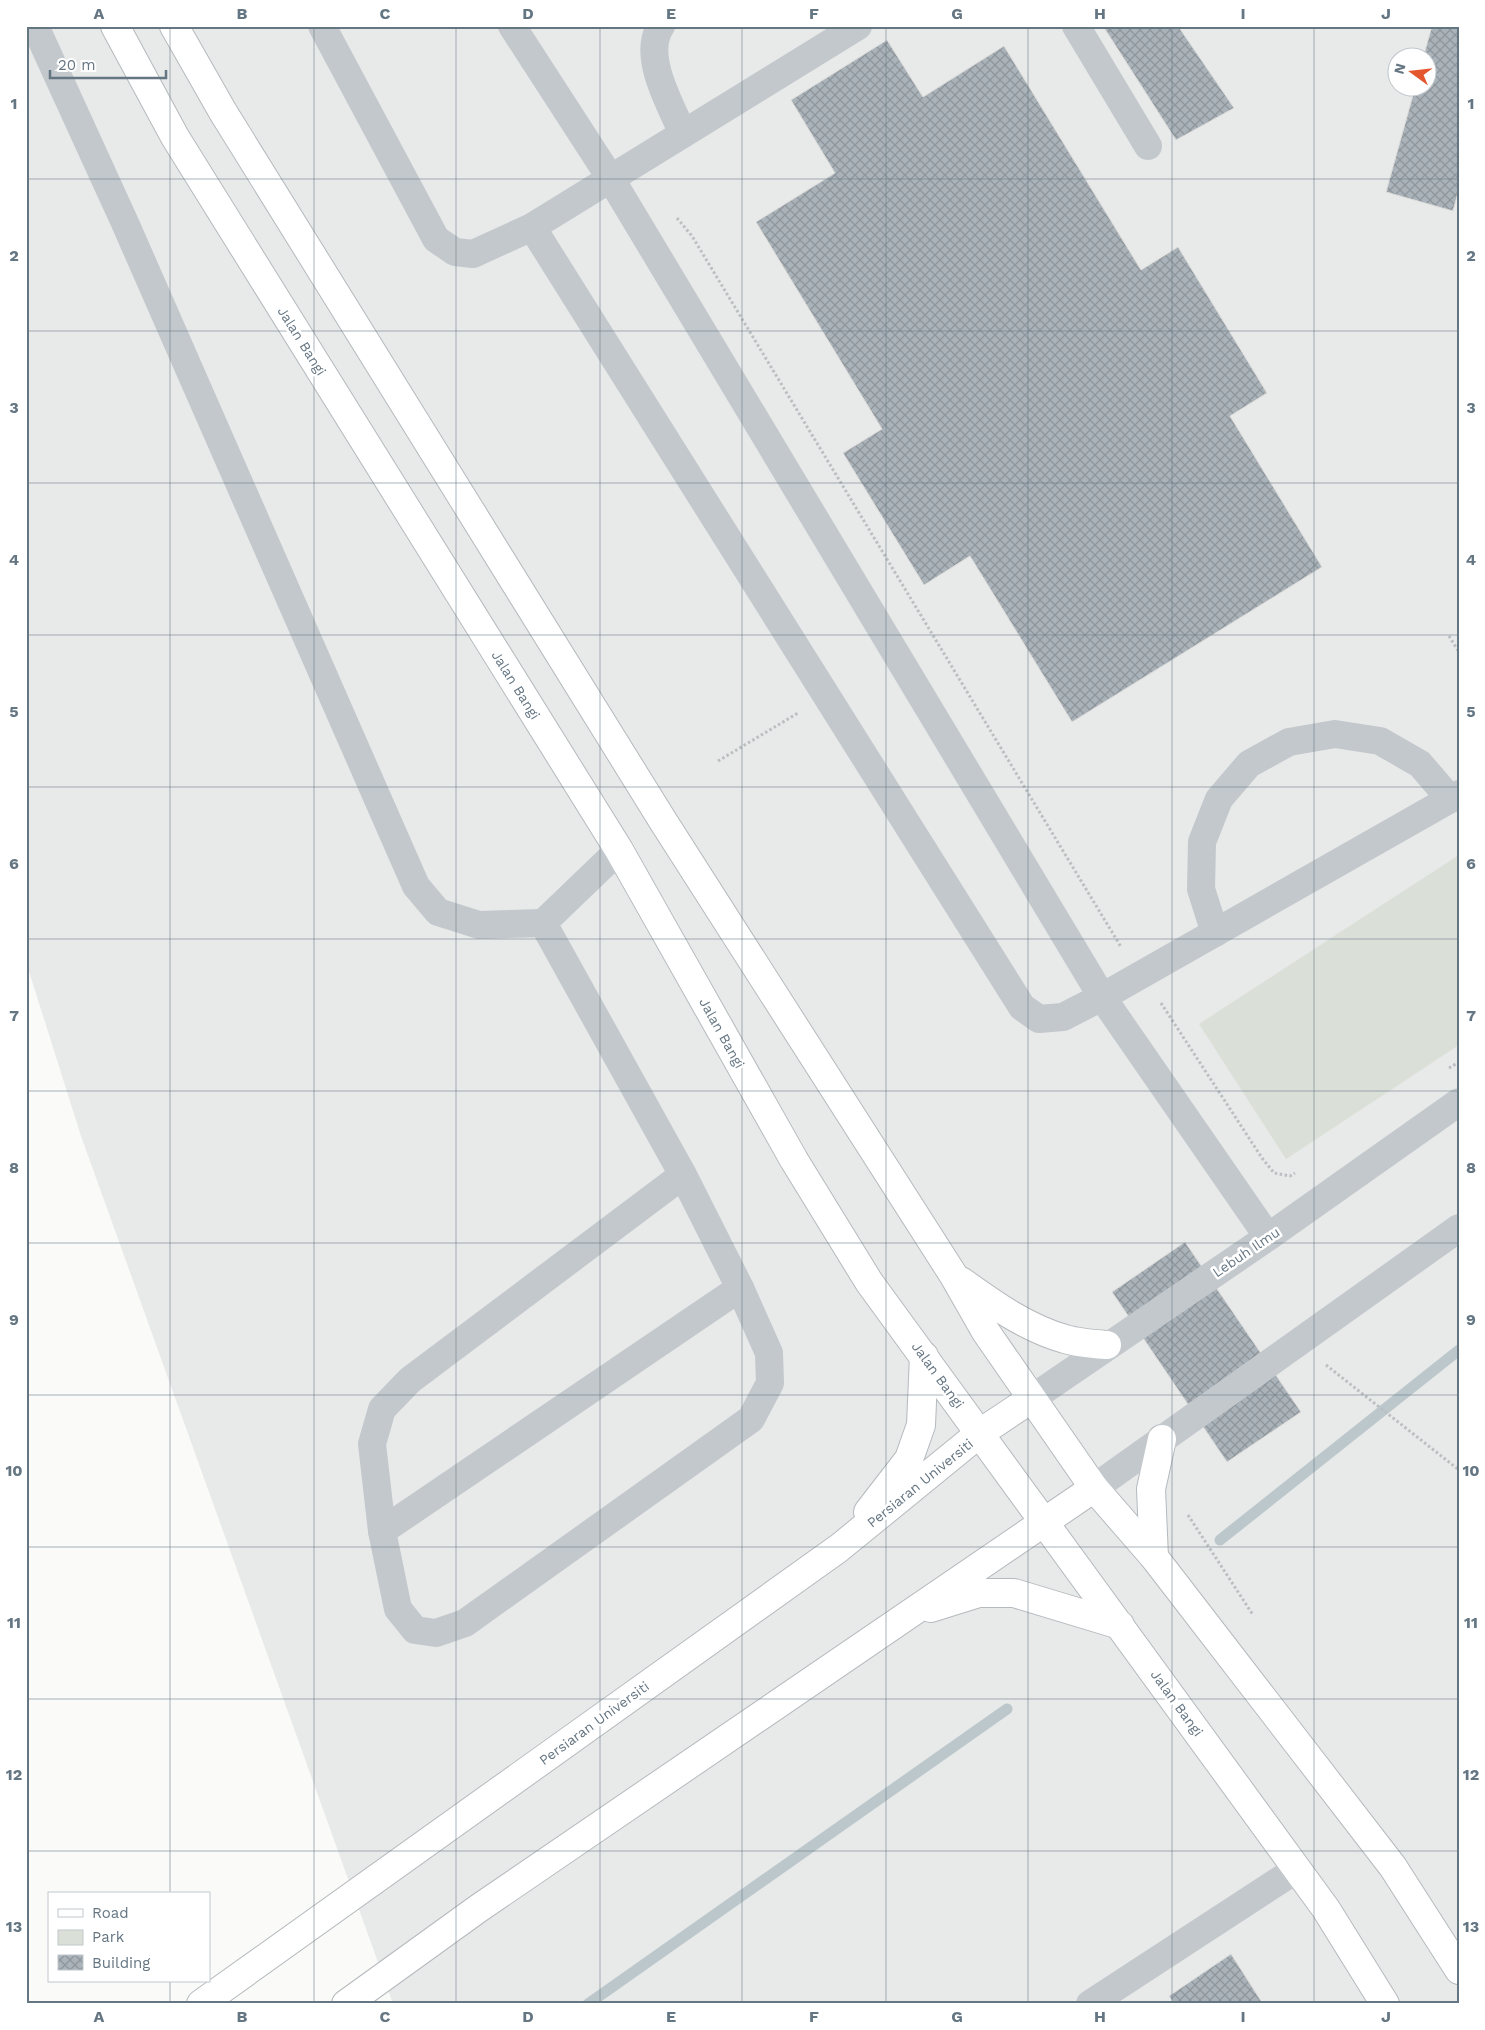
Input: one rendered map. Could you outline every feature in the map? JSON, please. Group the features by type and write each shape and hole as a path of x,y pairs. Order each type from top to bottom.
{"main road":[{"name":"Jalan Bangi","path":"115,26 175,137 619,850 794,1160 869,1282 1326,1909 1385,2004"},
{"path":"174,26 233,129 658,812 954,1276 986,1332 1094,1488 1154,1557 1393,1867 1459,1970"},
{"path":"954,1276 994,1304 1036,1329 1066,1340 1107,1345"},
{"path":"839,1548 910,1459 921,1425 924,1356"},
{"name":"Persiaran Universiti","path":"201,2004 839,1548 980,1433 1031,1399"},
{"path":"1154,1557 1151,1489 1162,1439"},
{"path":"346,2004 480,1908 903,1616 1094,1488"},
{"path":"903,1616 979,1593 1014,1593 1120,1625"}],"street":[{"path":"35,26 128,232 416,886 438,912 479,925 543,923 619,850"},
{"path":"322,26 436,240 455,252 473,254 532,227 858,26"},
{"path":"512,26 611,179 1102,997 1268,1237"},
{"path":"1076,26 1148,146"},
{"path":"659,27 653,51 656,68 683,134"},
{"path":"532,227 1022,1007 1039,1019 1063,1017 1102,997 1215,933 1454,796 1420,764 1380,741 1335,734 1298,740 1289,742 1249,764 1219,799 1202,842 1201,889 1215,933"},
{"path":"543,923 683,1175 740,1288 769,1354 770,1383 751,1419 465,1623 436,1633 415,1630 398,1609 382,1531 372,1444 382,1409 410,1380 683,1175"},
{"name":"Lebuh Ilmu","path":"1031,1399 1107,1345 1268,1237 1459,1102"},
{"path":"1094,1488 1459,1228"},
{"path":"382,1531 740,1288"},
{"path":"1090,2004 1126,1994 1297,1869"}],"path":[{"path":"673,214 692,236 1116,939 1262,1158 1274,1173 1290,1176 1298,1172"},
{"path":"1449,636 1459,652"},
{"path":"718,761 826,695"},
{"path":"1443,1073 1459,1062"},
{"path":"1349,1384 1459,1470"},
{"path":"1186,1506 1187,1514 1252,1615"}],"shaded area":[{"path":"26,26 1459,26 1459,2004 393,2004 81,1136 26,962"}],"green space":[{"path":"1459,855 1459,1045 1286,1159 1199,1024"}],"building":[{"path":"1103,26 1178,26 1234,108 1176,140"},
{"path":"1432,26 1459,26 1459,189 1453,211 1386,192 1412,98 1438,98 1438,48 1426,48"},
{"path":"887,40 923,97 1004,46 1141,270 1178,247 1267,393 1230,416 1322,567 1072,722 970,556 924,585 843,453 882,429 756,222 835,173 791,100"},
{"path":"1185,1242 1301,1412 1227,1462 1112,1292"},
{"path":"1231,1954 1263,2004 1174,2004 1169,1996"}],"waterway":[{"path":"1220,1540 1459,1350"},
{"path":"588,2004 1007,1709"}]}
